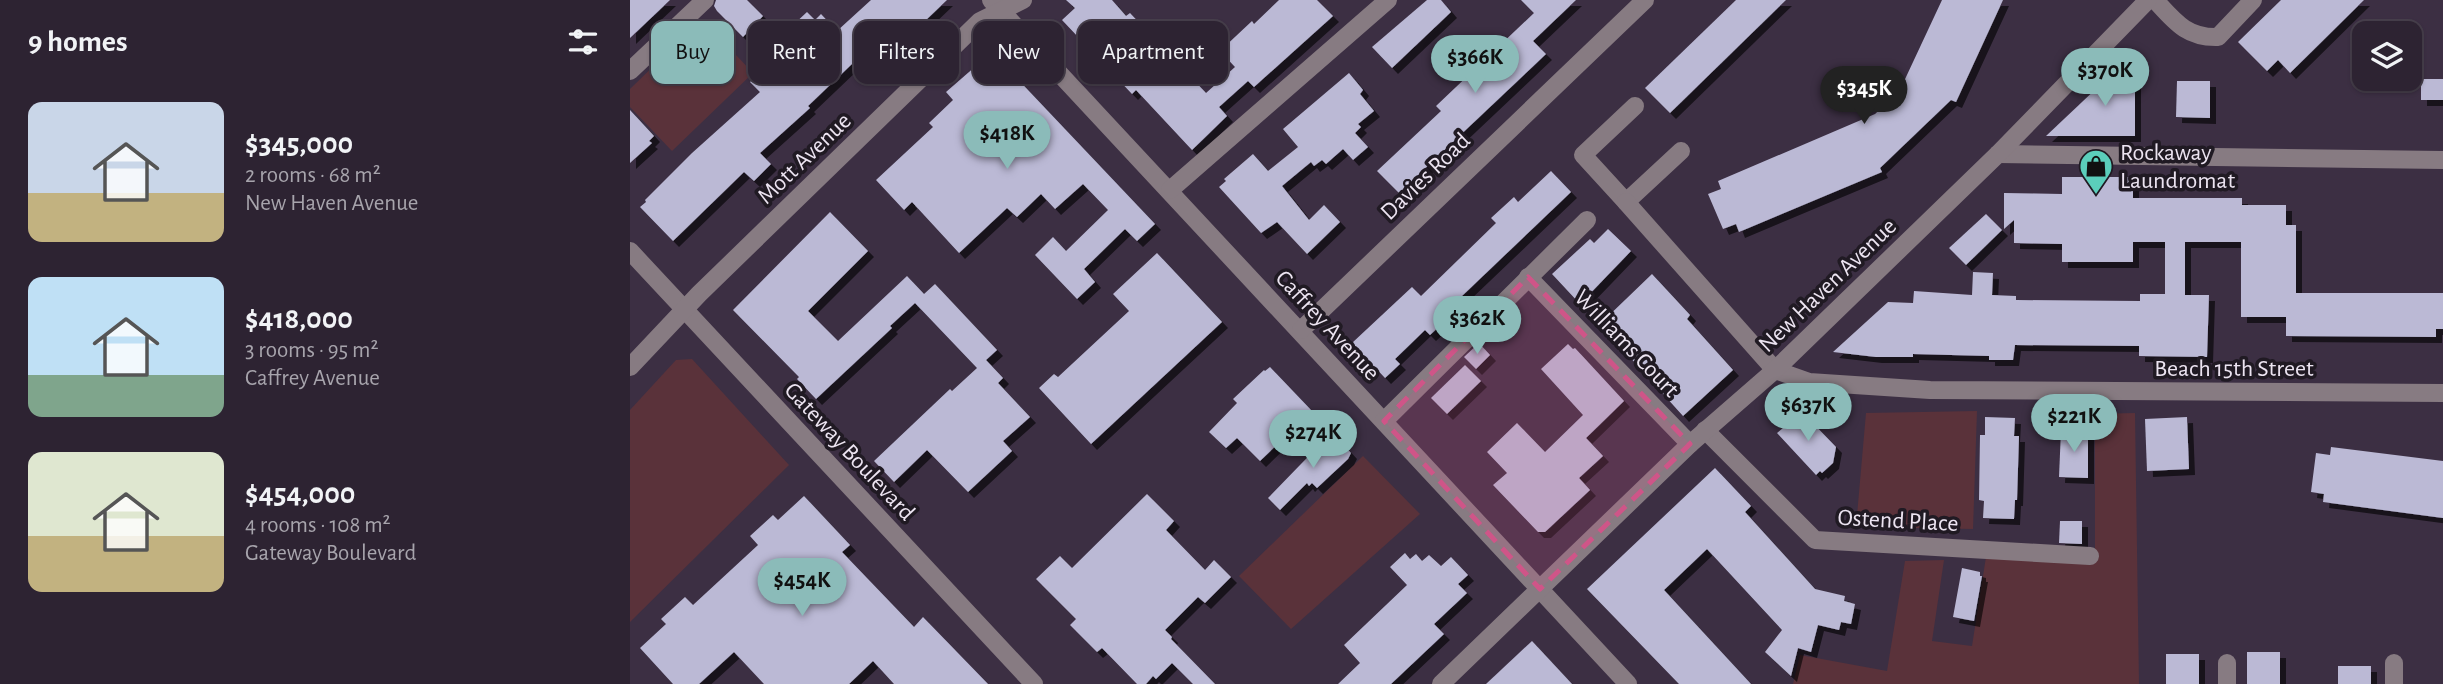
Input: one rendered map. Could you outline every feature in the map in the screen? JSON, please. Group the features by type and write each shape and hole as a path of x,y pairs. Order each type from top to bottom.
{"street":[{"path":"630,71 705,0"},
{"name":"Mott Avenue","path":"630,367 684,309 996,5 1023,0"},
{"path":"1170,190 1388,0"},
{"name":"Davies Road","path":"1301,330 1645,0"},
{"name":"New Haven Avenue","path":"1441,684 1690,444 1775,370 1998,154 2148,0"},
{"path":"2155,0 2188,32 2204,38 2218,37 2253,0"},
{"name":"Caffrey Avenue","path":"996,5 1628,684"},
{"path":"1635,106 1583,155 1775,370"},
{"path":"1626,202 1681,151"},
{"path":"1998,154 2443,160"},
{"path":"1384,421 1587,220"},
{"name":"Gateway Boulevard","path":"630,251 1034,684"},
{"name":"Williams Court","path":"1528,278 1690,444"},
{"name":"Beach 15th Street","path":"1775,370 1809,382 1930,390 2443,393"},
{"name":"Ostend Place","path":"1705,430 1815,540 2090,556"},
{"path":"2227,663 2227,684"},
{"path":"2394,663 2394,684"}],"highlighted area":[{"path":"1528,277 1690,444 1540,589 1384,421"}],"shaded area":[{"path":"734,53 748,68 748,78 672,151 630,107 630,89 651,69 651,84 734,84"},
{"path":"692,359 789,465 630,622 630,410 676,360"},
{"path":"1977,411 1973,529 1856,527 1866,413"},
{"path":"2135,413 2139,684 1793,684 1800,655 1887,671 1905,561 1944,560 1932,641 1972,646 1986,557 2095,561 2095,414"},
{"path":"1363,456 1420,514 1291,629 1239,576"}],"building":[{"path":"630,0 670,0 630,38"},
{"path":"716,0 747,0 763,16 758,21 748,21 748,32 743,37 734,28 734,21 727,21 714,6"},
{"path":"871,0 947,0 925,21 854,21 854,66 852,64 840,75 840,28"},
{"path":"1066,0 1112,0 1126,16 1130,13 1138,21 1078,21 1078,37 1062,20 1075,8"},
{"path":"1279,0 1317,0 1333,16 1254,87 1248,81 1219,107 1227,116 1192,150 1136,90 1132,94 1123,84 1197,84 1206,93 1216,84 1228,84 1228,73 1235,67 1228,60 1228,44"},
{"path":"1427,0 1441,0 1451,12 1392,68 1372,47"},
{"path":"1521,0 1576,0 1533,41 1546,54 1399,193 1377,171 1441,111 1436,106 1534,13"},
{"path":"1736,0 1786,0 1670,113 1645,88"},
{"path":"1942,0 2003,0 1956,102 1951,100 1880,168 1882,172 1739,232 1736,224 1723,229 1708,194 1721,189 1718,181 1875,114 1899,92"},
{"path":"2281,0 2364,0 2290,73 2278,60 2267,71 2238,42"},
{"path":"807,12 815,20 821,14 828,21 797,21"},
{"path":"2135,52 2135,136 2046,136"},
{"path":"973,69 973,84 1022,84 1155,224 1137,241 1125,229 1084,269 1095,282 1077,299 1035,255 1053,237 1066,251 1108,210 1083,184 1055,209 1041,194 1017,217 1007,208 959,253 912,202 904,210 876,180 933,127 929,123 953,100 946,92 959,84 959,81"},
{"path":"1349,73 1363,90 1360,94 1374,111 1358,124 1361,127 1355,133 1368,147 1353,160 1343,149 1326,164 1322,160 1314,166 1311,162 1282,186 1309,220 1324,205 1340,222 1307,254 1277,222 1261,233 1219,187 1226,181 1224,179 1253,154 1268,171 1298,147 1283,129"},
{"path":"2422,79 2443,79 2443,100 2421,100"},
{"path":"2177,81 2210,81 2210,118 2176,117"},
{"path":"752,84 831,84 808,106 810,108 760,153 771,164 754,181 744,172 673,241 640,207 692,153 760,92"},
{"path":"630,110 654,136 649,141 652,143 630,163"},
{"path":"1551,171 1571,192 1440,317 1445,321 1430,335 1425,330 1395,359 1400,364 1385,378 1352,343 1412,287 1421,296 1496,223 1491,218 1514,197 1518,202"},
{"path":"2062,177 2133,177 2133,198 2242,198 2242,205 2286,205 2286,225 2296,225 2296,293 2443,293 2443,329 2436,329 2436,337 2286,336 2286,317 2241,317 2241,242 2185,242 2185,295 2209,295 2207,357 2139,356 2139,346 2015,345 2013,360 1989,360 1989,356 1913,354 1913,357 1876,357 1833,352 1888,302 1913,303 1914,291 1972,295 1973,272 1993,273 1992,295 2016,296 2016,300 2140,301 2140,294 2165,294 2165,242 2133,242 2133,262 2062,262 2062,244 2014,243 2014,220 2004,229 2004,193 2062,194"},
{"path":"830,212 868,251 808,311 838,341 907,276 924,294 935,284 997,350 986,360 1003,378 998,383 1030,417 1003,441 1012,451 968,492 927,450 894,482 874,461 950,389 952,391 977,368 915,303 816,399 797,379 799,377 733,310"},
{"path":"1986,214 2002,230 1966,265 1949,248"},
{"path":"1608,229 1631,251 1580,304 1552,274 1590,239 1594,243"},
{"path":"1157,253 1222,322 1091,444 1039,388 1054,374 1058,377 1129,311 1113,294"},
{"path":"1652,274 1690,315 1687,319 1733,370 1683,416 1600,324"},
{"path":"1479,343 1490,355 1476,369 1464,357"},
{"path":"1568,344 1575,348 1624,401 1586,438 1603,456 1579,478 1590,490 1545,532 1538,532 1493,485 1507,473 1487,452 1517,423 1545,452 1583,415 1541,369"},
{"path":"1465,365 1481,381 1447,414 1431,398"},
{"path":"1270,367 1312,411 1260,461 1237,438 1226,448 1209,432 1237,403 1233,399"},
{"path":"1790,415 1807,417 1836,447 1833,463 1822,473 1820,471 1816,475 1777,433 1783,428 1780,424"},
{"path":"1985,417 2015,418 2014,436 2019,436 2014,519 1983,518 1984,501 1979,500 1980,435 1985,435"},
{"path":"2187,417 2189,469 2147,471 2145,419"},
{"path":"2061,430 2088,431 2088,478 2059,477"},
{"path":"1332,432 1351,453 1348,459 1317,488 1312,483 1309,486 1307,483 1280,510 1268,498"},
{"path":"2331,447 2443,461 2443,518 2323,502 2324,494 2311,492 2316,453 2330,455"},
{"path":"1715,468 1751,506 1745,512 1815,589 1845,596 1844,601 1855,604 1851,624 1841,622 1839,630 1818,625 1811,652 1798,648 1791,676 1765,652 1782,630 1707,549 1664,590 1751,684 1679,684 1587,589"},
{"path":"1147,494 1174,521 1166,530 1205,570 1214,560 1231,577 1205,603 1198,597 1165,630 1215,684 1193,684 1172,663 1156,679 1153,676 1146,684 1137,684 1102,648 1097,652 1070,625 1076,619 1036,579 1060,556 1072,568"},
{"path":"804,496 850,545 842,552 914,627 923,617 988,684 894,684 873,661 849,684 764,684 734,652 699,684 673,684 640,648 666,624 661,619 685,597 693,605 758,545 750,536 773,515 778,520"},
{"path":"2060,521 2082,521 2082,544 2059,543"},
{"path":"1405,553 1410,559 1416,554 1422,561 1429,555 1441,566 1451,557 1468,575 1458,584 1467,593 1434,624 1444,634 1391,684 1338,684 1360,663 1344,645 1407,585 1390,567"},
{"path":"1962,568 1980,572 1982,576 1974,621 1953,617"},
{"path":"1532,641 1572,684 1486,684"},
{"path":"2247,652 2280,652 2280,684 2247,684"},
{"path":"2166,654 2199,654 2199,684 2166,684"},
{"path":"2338,666 2371,666 2371,684 2338,684"}],"place":[{"name":"Rockaway Laundromat","path":"2096,196"}]}
